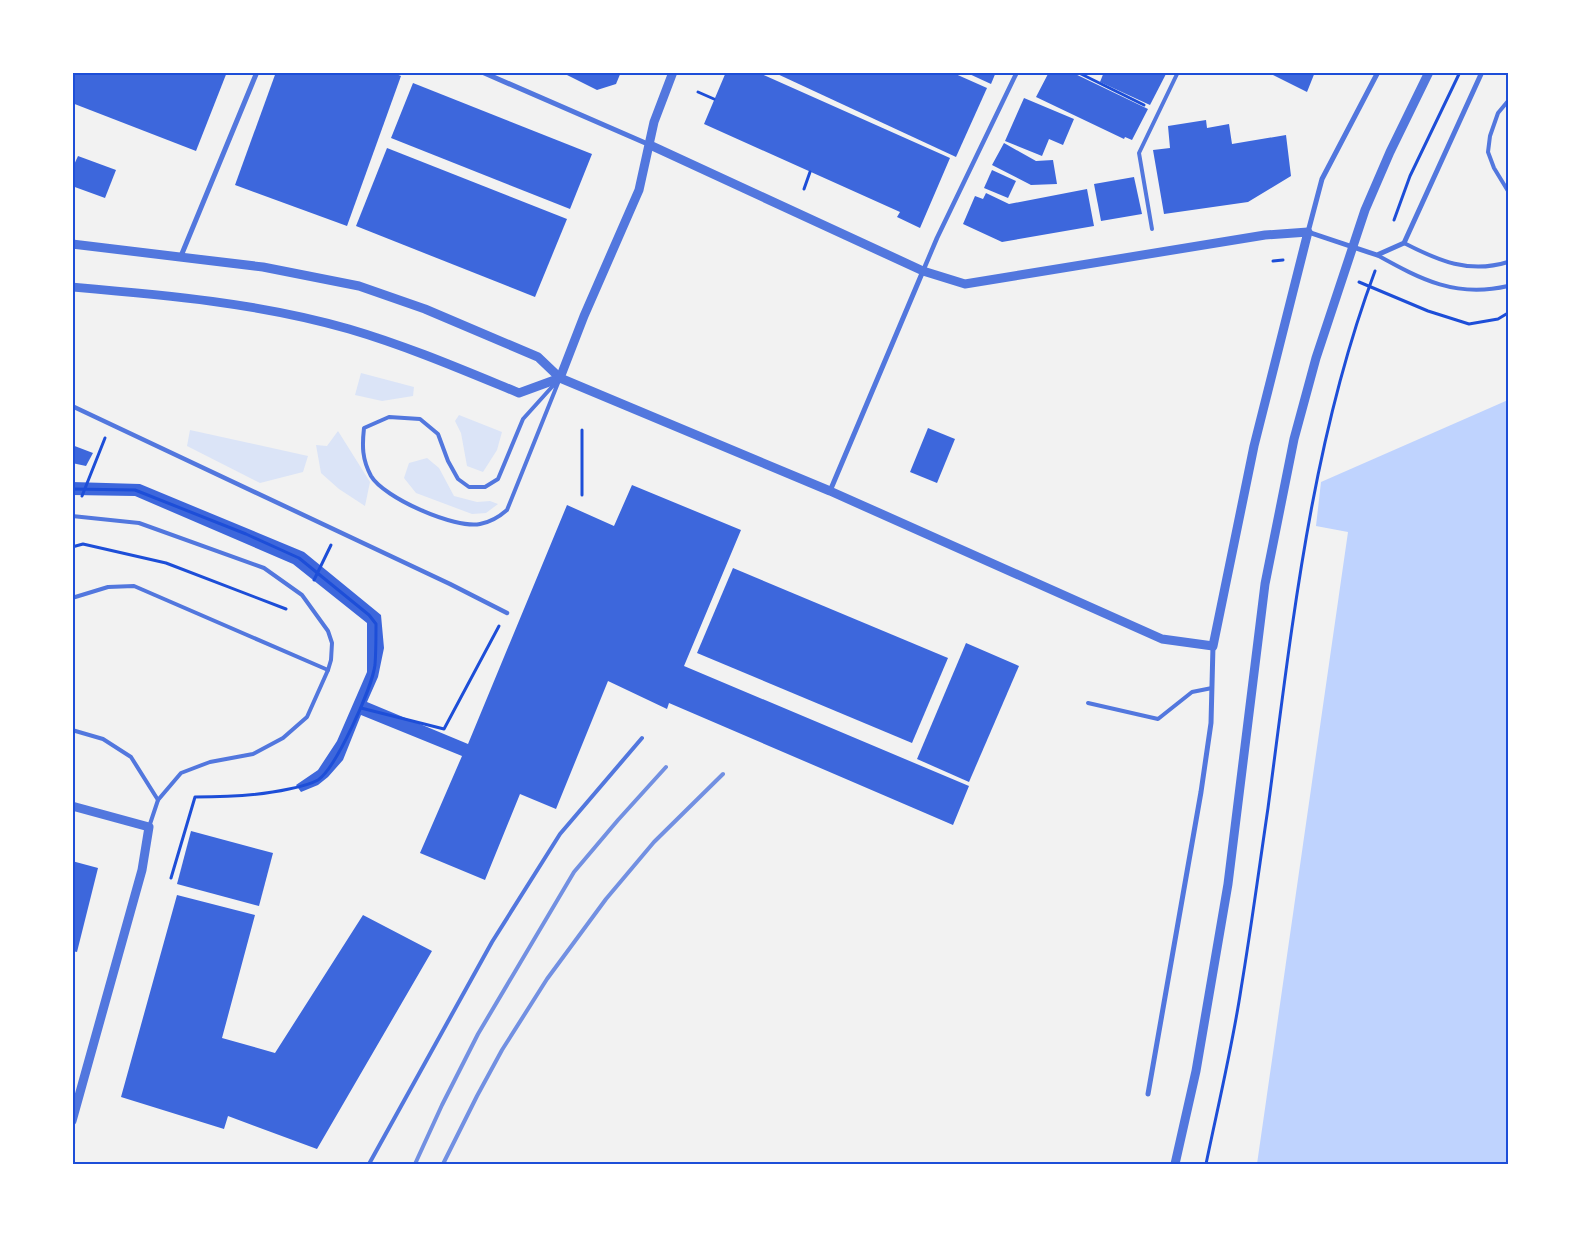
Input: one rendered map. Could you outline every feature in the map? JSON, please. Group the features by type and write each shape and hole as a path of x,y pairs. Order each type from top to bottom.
{"street":[{"path":"181,256 257,72"},
{"path":"482,72 650,145 923,271 965,284 1265,235 1308,232 1376,255 1404,243 1482,72"},
{"path":"72,287 178,296 279,313 348,329 410,349 519,393 560,378 584,316 639,190 654,122 673,72"},
{"path":"830,491 937,238 1017,72"},
{"path":"1148,1094 1201,792 1211,723 1214,646 1254,446 1322,179 1378,72"},
{"path":"1175,1164 1196,1071 1228,884 1265,584 1294,439 1316,358 1365,210 1390,152 1429,72"},
{"path":"72,244 263,267 359,286 425,309 538,358 560,378 830,491 1162,640 1214,646"},
{"path":"72,406 507,613"},
{"path":"72,806 149,827 142,870 73,1118"}],"lane":[{"path":"1152,229 1139,153 1178,72"},
{"path":"1508,101 1498,113 1490,136 1488,152 1494,168 1508,191"},
{"path":"1404,243 1452,264 1472,268 1491,267 1508,262"},
{"path":"1376,255 1414,276 1450,288 1489,291 1508,286"},
{"path":"560,378 507,510 494,520 479,524 465,524 431,515 390,494 372,477 361,449 364,428 389,417 420,419 438,434 448,461 458,479 469,487 485,487 498,479 523,419 560,378"},
{"path":"72,516 139,522 264,568 302,595 328,631 332,643 331,660 328,670 306,717 284,738 253,754 210,762 181,773 158,800 149,827"},
{"path":"72,598 108,587 134,586 328,670"},
{"path":"1088,703 1158,720 1192,692 1212,688"},
{"path":"72,730 104,739 131,757 158,800"},
{"path":"369,1164 492,942 560,834 642,738"}],"path":[{"path":"1077,72 1158,112"},
{"path":"1393,223 1410,176 1460,72"},
{"path":"698,92 714,99"},
{"path":"804,189 810,172"},
{"path":"1273,261 1301,258"},
{"path":"1206,1164 1254,912 1297,593 1314,495 1332,408 1375,269"},
{"path":"1355,281 1428,311 1469,324 1498,319 1508,313"},
{"path":"82,496 111,424"},
{"path":"582,430 582,495"},
{"path":"314,580 338,531"},
{"path":"72,547 83,544 166,563 286,609"},
{"path":"361,708 444,728 507,613"}],"shaded area":[{"path":"361,373 414,387 413,396 382,401 355,395"},
{"path":"459,415 502,432 497,450 483,472 467,466 461,433 455,421"},
{"path":"190,430 308,456 303,472 260,483 187,446"},
{"path":"338,431 370,482 365,506 339,489 321,473 316,445 327,446"},
{"path":"427,458 439,468 454,496 477,502 490,501 498,504 486,513 472,514 416,493 404,478 409,463"}],"water":[{"path":"1508,400 1508,1164 1257,1164 1348,532 1316,526 1321,482"}],"building":[{"path":"72,72 227,72 196,151 72,103"},
{"path":"276,72 391,72 401,76 347,226 235,185"},
{"path":"561,72 621,72 616,84 597,90"},
{"path":"726,72 757,72 950,158 920,228 897,217 900,212 704,124"},
{"path":"773,72 951,72 987,88 956,157"},
{"path":"965,72 996,72 991,84"},
{"path":"1049,72 1071,72 1148,109 1132,140 1125,137 1124,139 1036,97"},
{"path":"1104,72 1167,72 1150,105 1100,82"},
{"path":"1267,72 1315,72 1307,92"},
{"path":"413,83 592,154 570,209 391,138"},
{"path":"1024,98 1074,119 1063,145 1049,139 1042,156 1005,141"},
{"path":"1206,120 1207,128 1229,124 1232,144 1286,135 1291,176 1248,202 1164,214 1153,150 1170,148 1168,126"},
{"path":"1004,143 1036,161 1053,160 1057,184 1031,185 992,165"},
{"path":"387,148 567,219 535,297 356,226"},
{"path":"78,156 116,170 105,198 72,186 72,169"},
{"path":"992,170 1016,181 1008,198 984,188"},
{"path":"1134,177 1142,214 1101,221 1094,184"},
{"path":"1087,189 1094,226 1002,242 963,224 975,196 983,199 986,193 1009,204"},
{"path":"928,428 955,439 937,483 910,472"},
{"path":"72,445 93,453 86,466 72,463"},
{"path":"72,482 140,484 304,552 381,615 384,648 378,677 367,702 468,744 567,505 614,526 632,485 741,530 684,666 969,786 953,825 669,703 667,709 608,681 556,809 520,794 485,880 420,853 462,756 361,715 343,760 328,777 318,785 301,792 296,785 318,770 337,741 367,672 367,623 293,564 135,496 72,495"},
{"path":"733,568 948,658 912,743 697,653"},
{"path":"966,643 1019,666 969,782 917,759"},
{"path":"191,831 273,853 259,906 177,884"},
{"path":"72,861 98,868 77,952 72,951"},
{"path":"177,895 255,915 222,1038 275,1053 363,915 432,951 317,1149 228,1116 224,1129 121,1097"}],"railway":[{"path":"415,1164 478,1034 574,872 666,767"},
{"path":"443,1164 502,1050 547,979 606,899 654,842 723,774"}]}
